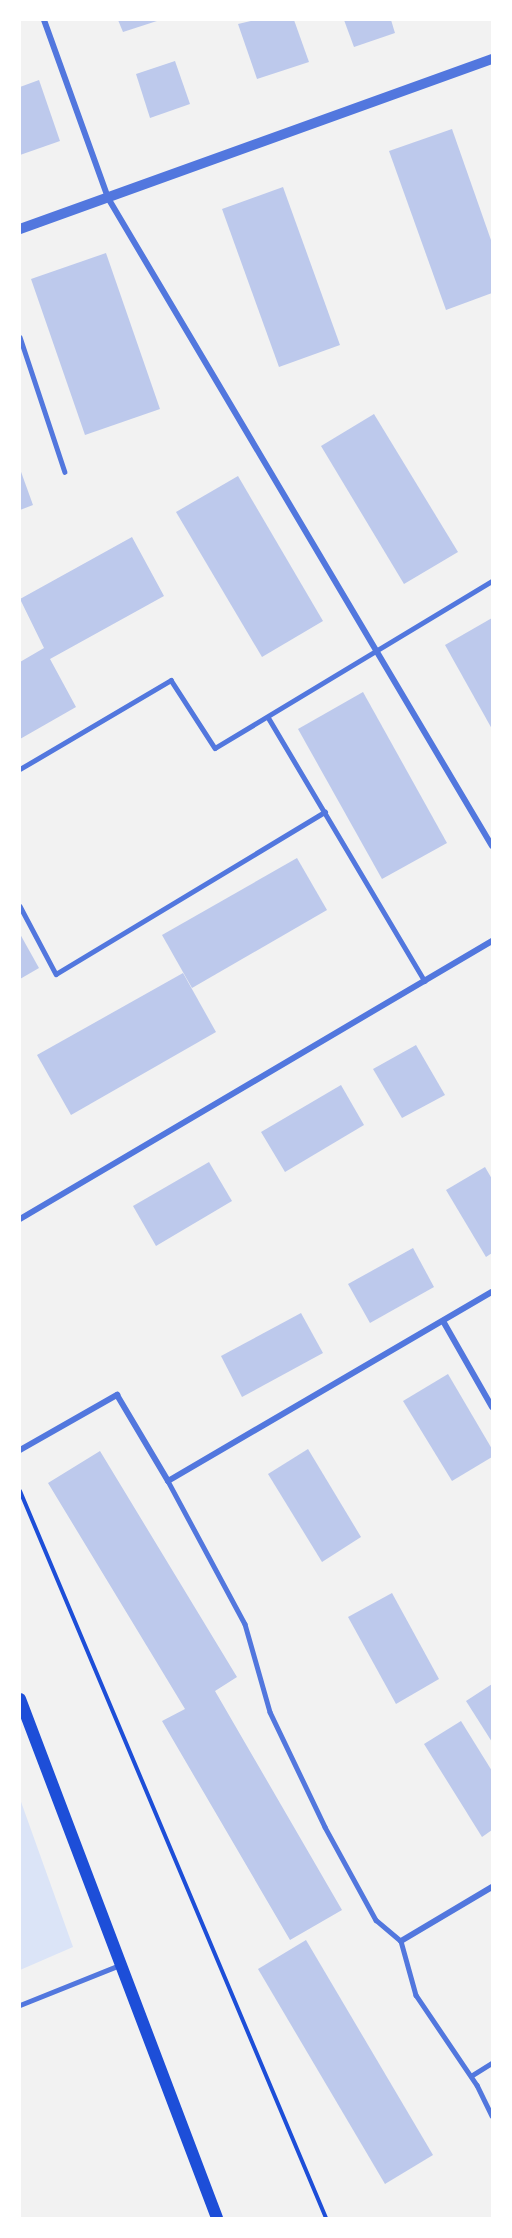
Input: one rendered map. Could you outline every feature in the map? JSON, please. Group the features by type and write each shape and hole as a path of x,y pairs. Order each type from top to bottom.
{"main road":[{"path":"20,1699 216,2218"}],"street":[{"path":"44,20 108,198 492,846"},
{"path":"20,229 492,59"},
{"path":"20,1219 492,941"},
{"path":"20,1450 117,1395 168,1481 492,1292"},
{"path":"443,1321 492,1407"},
{"path":"401,1941 492,1887"}],"lane":[{"path":"20,337 65,472"},
{"path":"20,769 171,681 215,748 492,581"},
{"path":"268,717 425,981"},
{"path":"20,906 56,974 325,812"},
{"path":"168,1481 245,1624 270,1712 325,1827 376,1920 401,1941 416,1995 471,2076 492,2116"},
{"path":"20,2005 120,1965"},
{"path":"471,2076 492,2063"}],"path":[{"path":"20,1491 326,2218"}],"shaded area":[{"path":"20,1799 73,1947 20,1970"}],"building":[{"path":"118,20 160,20 123,32"},
{"path":"255,20 294,20 309,62 257,79 238,24"},
{"path":"344,20 391,20 395,33 354,47"},
{"path":"175,61 190,104 150,118 136,74"},
{"path":"39,80 60,141 20,155 20,87"},
{"path":"452,129 492,243 492,293 446,310 389,151"},
{"path":"283,187 340,345 279,367 222,209"},
{"path":"106,253 160,409 85,435 31,279"},
{"path":"374,414 458,552 404,584 321,446"},
{"path":"20,469 33,505 20,510"},
{"path":"238,476 323,621 262,657 176,512"},
{"path":"132,537 164,596 50,659 76,707 20,739 20,662 44,648 20,599"},
{"path":"492,618 492,729 445,645"},
{"path":"363,692 447,843 382,879 298,729"},
{"path":"297,858 327,910 192,988 162,935"},
{"path":"20,934 39,968 20,979"},
{"path":"183,973 216,1032 71,1115 37,1055"},
{"path":"416,1045 445,1095 402,1118 373,1069"},
{"path":"341,1085 364,1125 285,1172 261,1132"},
{"path":"209,1162 232,1201 156,1246 133,1206"},
{"path":"485,1167 492,1179 492,1253 486,1257 446,1190"},
{"path":"413,1248 434,1287 370,1323 348,1284"},
{"path":"301,1313 323,1353 242,1397 221,1356"},
{"path":"448,1374 492,1449 492,1457 452,1481 403,1401"},
{"path":"308,1449 361,1537 322,1562 268,1474"},
{"path":"100,1451 237,1677 215,1691 342,1910 290,1940 162,1721 185,1709 48,1483"},
{"path":"392,1593 439,1679 396,1704 348,1617"},
{"path":"492,1684 492,1742 466,1701"},
{"path":"461,1721 492,1771 492,1830 482,1837 424,1744"},
{"path":"306,1940 433,2155 385,2184 258,1969"}]}
